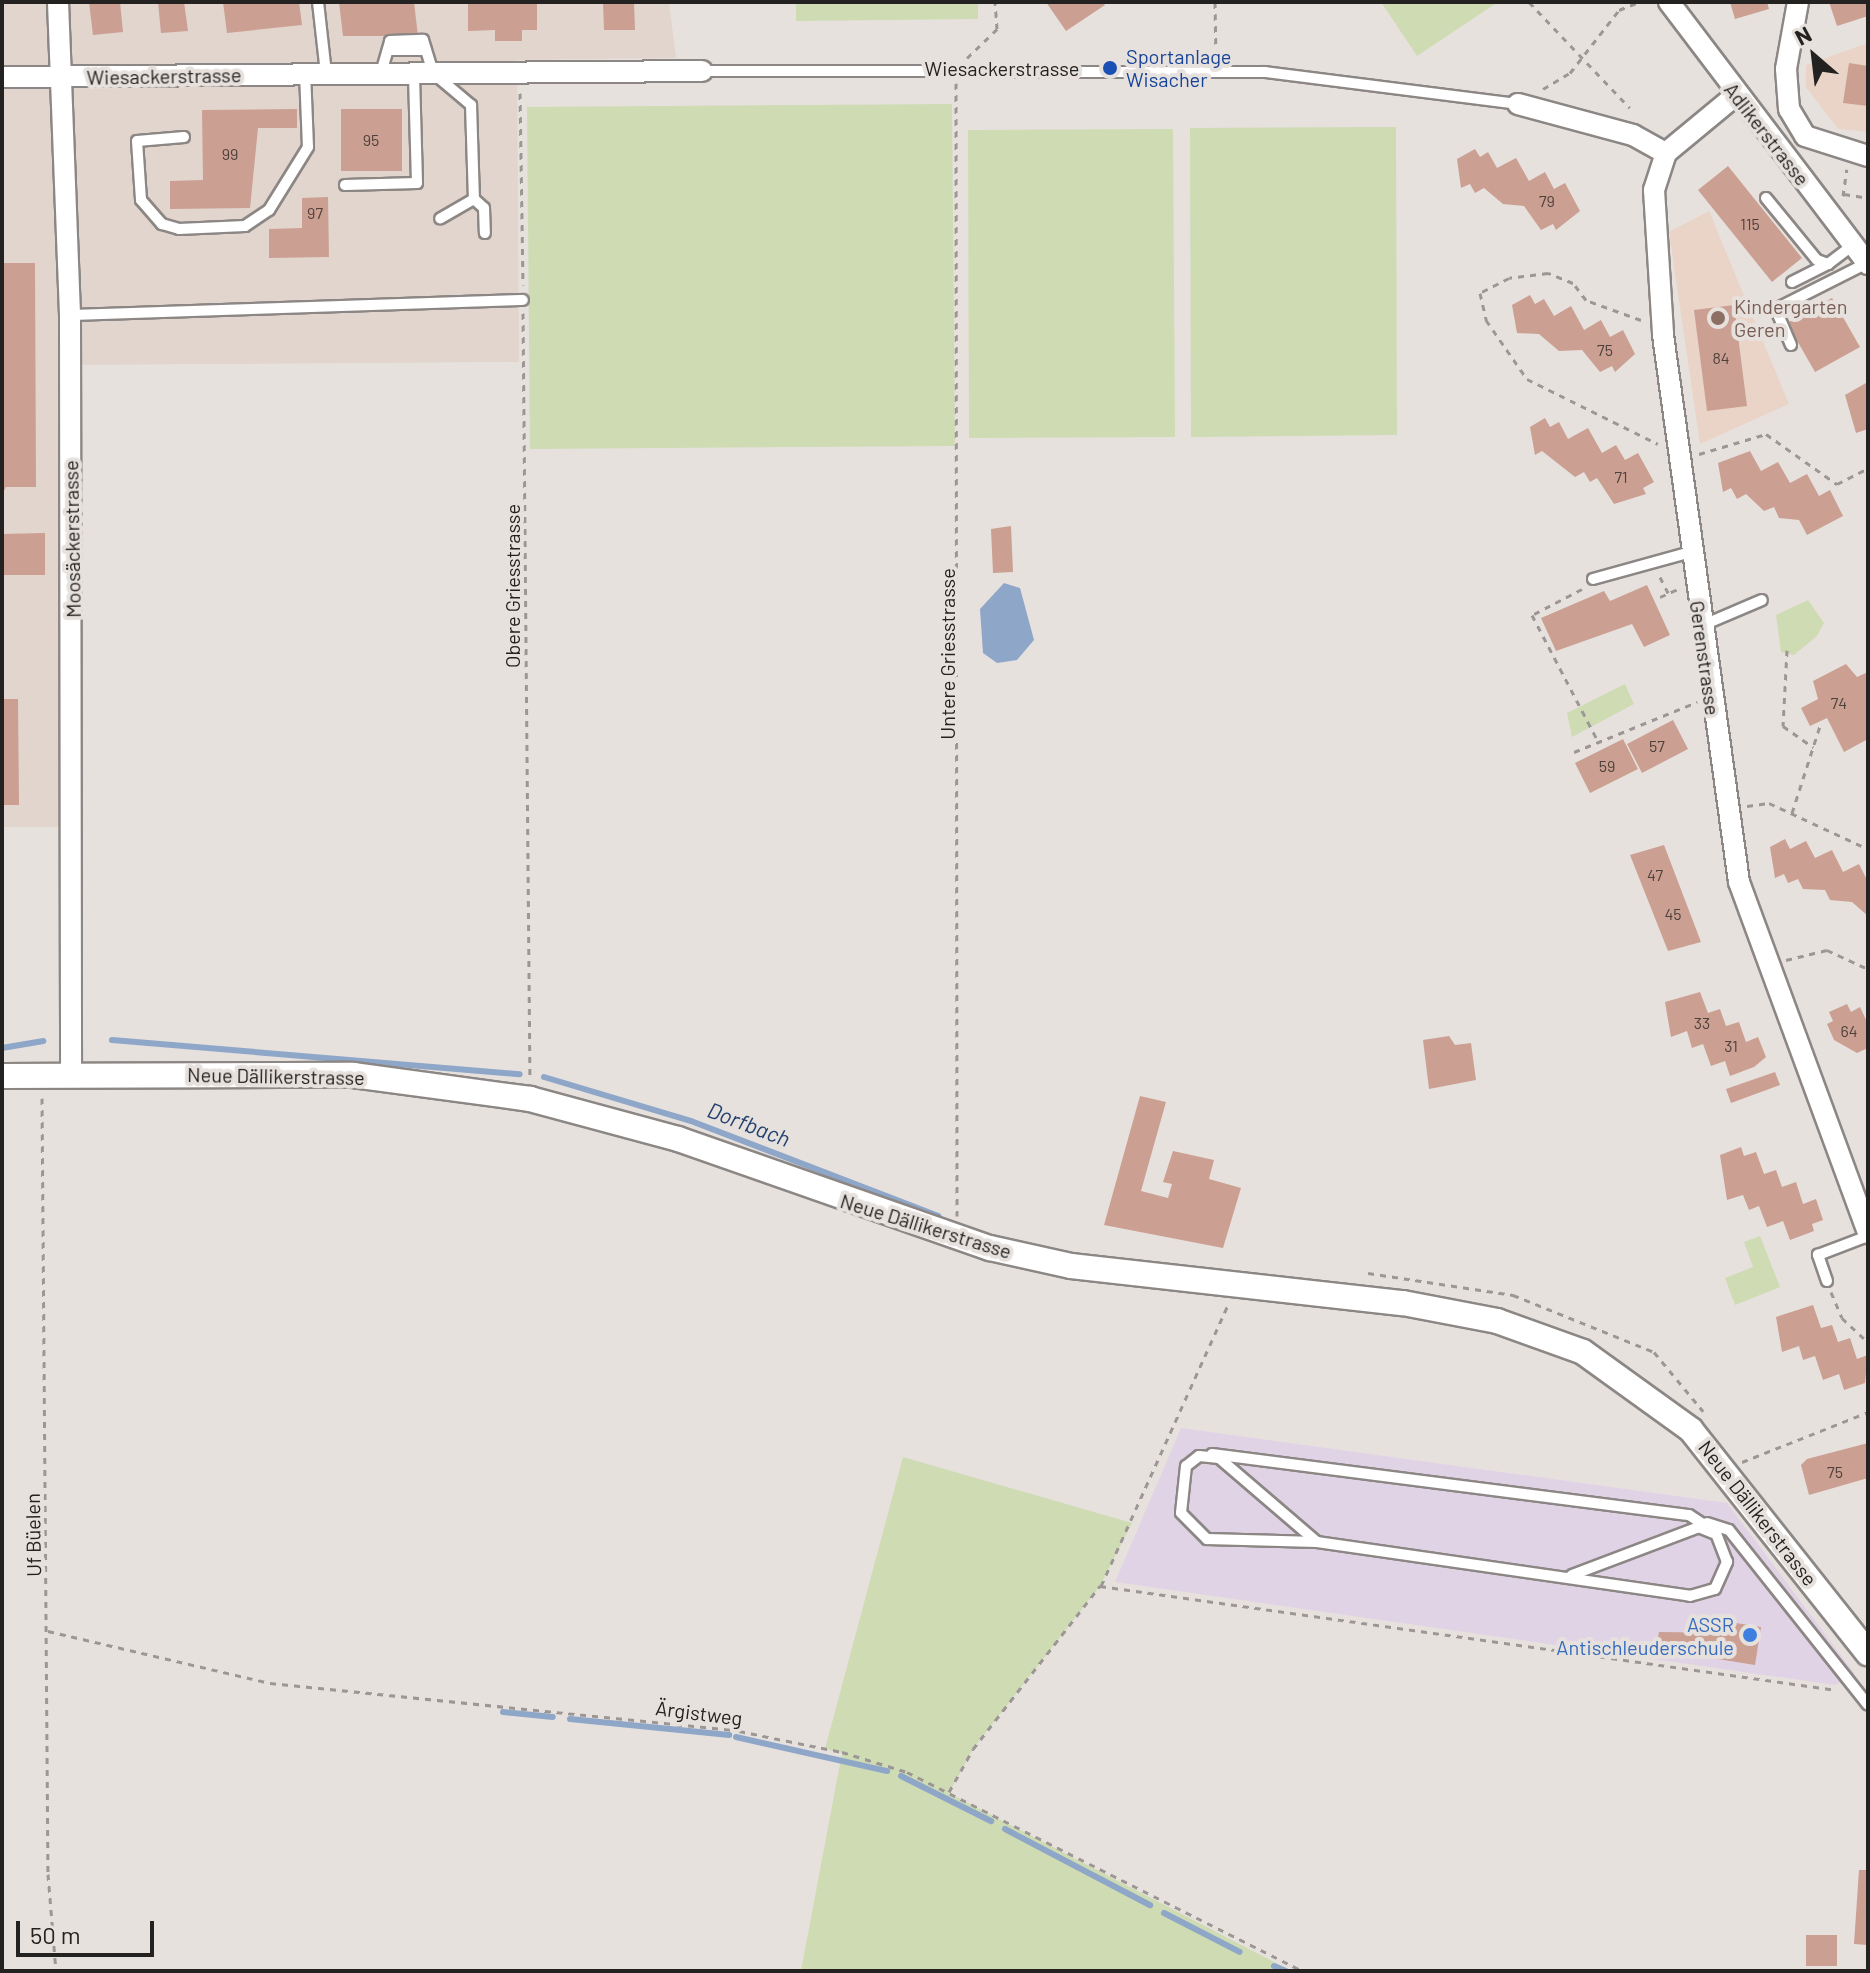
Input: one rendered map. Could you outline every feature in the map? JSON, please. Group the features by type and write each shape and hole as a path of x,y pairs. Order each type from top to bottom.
{"street":[{"name":"Moosäckerstrasse","path":"58,2 65,78 70,315 71,1076"},
{"name":"Adlikerstrasse","path":"1669,2 1736,95 1868,263"},
{"path":"1798,2 1786,69 1789,109 1805,136 1858,154"},
{"name":"Wiesackerstrasse","path":"2,77 702,71"},
{"path":"1666,153 1736,95"},
{"name":"Wiesackerstrasse","path":"1518,104 1633,135 1666,153"},
{"name":"Gerenstrasse","path":"1666,153 1654,229 1700,626 1739,882 1868,1235"},
{"name":"Neue Dällikerstrasse","path":"2,1076 353,1075 530,1099 678,1139 957,1239 1071,1266 1460,1312 1583,1352 1691,1430 1868,1653"}],"lane":[{"path":"318,2 326,73"},
{"path":"345,185 417,183 426,50 388,50 381,73"},
{"name":"Wiesackerstrasse","path":"702,71 1216,70 1518,104"},
{"path":"184,137 137,141 141,200 162,224 179,229 245,226 269,210 308,147 305,73"},
{"path":"424,73 471,105 474,199 484,208 485,233"},
{"path":"1766,198 1828,264"},
{"path":"440,219 474,199"},
{"path":"1792,282 1828,264 1853,245"},
{"path":"1791,345 1776,309 1868,263"},
{"path":"70,315 523,300"},
{"path":"1593,579 1654,567 1691,552"},
{"path":"1700,626 1762,600"},
{"path":"1827,1281 1818,1255 1868,1235"},
{"path":"1210,1454 1240,1471 1317,1542"},
{"path":"1707,1523 1716,1534 1727,1562 1724,1577 1704,1594 1597,1585 1572,1575 1317,1542 1207,1539 1187,1524 1178,1495 1186,1466 1210,1454 1294,1460 1707,1523 1729,1530 1868,1705"},
{"path":"1572,1575 1682,1529 1716,1534"}],"path":[{"path":"954,69 997,29 995,2"},
{"path":"1215,2 1216,70"},
{"path":"1529,2 1581,61 1630,108"},
{"path":"1518,104 1581,61 1619,10 1639,2"},
{"name":"Untere Griesstrasse","path":"954,69 962,656 957,1239"},
{"name":"Obere Griesstrasse","path":"520,73 530,1099"},
{"path":"1838,203 1858,154"},
{"path":"1844,194 1868,198"},
{"path":"1649,321 1586,300 1573,283 1548,273 1509,278 1480,293 1486,320 1527,379 1665,446"},
{"path":"1695,455 1766,434 1837,484 1868,468"},
{"path":"1654,567 1668,593"},
{"path":"1593,579 1532,615 1598,741"},
{"path":"1660,597 1683,586"},
{"path":"1787,650 1783,726 1813,747"},
{"path":"1574,752 1699,701"},
{"path":"1792,813 1820,726"},
{"path":"1741,807 1769,803 1868,849"},
{"path":"1781,962 1827,950 1868,969"},
{"name":"Uf Büelen","path":"42,1098 48,1874 56,1971"},
{"path":"1827,1281 1842,1318 1868,1342"},
{"path":"949,1793 973,1749 1100,1586 1229,1303"},
{"path":"1741,1463 1868,1412"},
{"path":"1100,1586 1857,1692"},
{"name":"Ärgistweg","path":"48,1631 270,1683 739,1731 877,1762 949,1793 1303,1971"}],"shaded area":[{"path":"2,2 669,2 676,58 517,60 519,362 60,365 64,827 2,827"},
{"path":"1868,43 1868,132 1838,129 1806,87 1806,65"},
{"name":"Kindergarten Geren","path":"1709,211 1789,404 1700,444 1669,232"},
{"path":"1181,1428 1727,1503 1855,1674 1835,1685 1115,1582"}],"green space":[{"path":"796,2 978,2 978,19 796,21"},
{"path":"1381,2 1498,2 1417,56"},
{"path":"952,104 955,446 530,449 527,107"},
{"path":"1396,127 1397,435 1191,437 1190,128"},
{"path":"1173,129 1175,437 969,438 968,130"},
{"path":"1808,600 1824,623 1817,636 1794,655 1781,652 1776,615"},
{"path":"1625,684 1634,704 1572,737 1567,713"},
{"path":"1760,1236 1780,1287 1735,1305 1725,1278 1753,1267 1744,1242"},
{"path":"903,1457 1132,1523 1100,1586 973,1749 949,1793 1291,1971 801,1971 842,1753 825,1749"}],"water":[{"path":"1004,583 1020,588 1034,640 1017,660 997,663 983,653 980,609"}],"building":[{"path":"89,2 120,2 123,32 93,35"},
{"path":"158,2 184,2 188,31 161,33"},
{"path":"223,2 299,2 302,25 227,33"},
{"path":"339,2 414,2 418,36 392,55 392,36 343,36"},
{"path":"468,2 537,2 537,30 522,30 522,41 495,41 495,30 468,31"},
{"path":"603,2 634,2 635,30 604,30"},
{"path":"1046,2 1102,2 1105,5 1066,31"},
{"path":"1730,2 1767,2 1769,9 1735,19"},
{"path":"1829,2 1868,2 1868,16 1837,26"},
{"path":"1849,63 1868,66 1868,106 1843,103"},
{"path":"297,109 297,128 258,128 250,208 170,209 170,181 203,180 202,110"},
{"path":"341,109 402,109 402,171 341,171"},
{"path":"1475,149 1480,157 1488,152 1497,168 1516,158 1529,181 1545,172 1554,189 1565,183 1580,211 1556,230 1553,224 1541,230 1524,206 1503,204 1484,188 1475,193 1470,184 1461,188 1457,159"},
{"path":"1728,166 1802,258 1772,282 1698,190"},
{"path":"328,197 329,257 269,258 269,229 302,228 302,198"},
{"path":"2,263 35,263 36,487 6,487 2,494"},
{"path":"1530,295 1535,304 1544,299 1554,316 1571,306 1584,330 1601,320 1610,337 1623,330 1635,354 1615,372 1612,366 1600,372 1582,350 1559,351 1539,334 1517,333 1512,305"},
{"path":"1832,298 1860,347 1815,372 1787,323"},
{"path":"1734,305 1747,406 1707,411 1694,310"},
{"path":"1866,383 1868,429 1856,433 1845,395"},
{"path":"1545,418 1550,427 1559,422 1568,439 1588,428 1602,453 1616,445 1625,460 1638,453 1654,482 1643,488 1646,494 1614,504 1597,478 1590,482 1584,472 1575,477 1542,451 1535,455 1530,427"},
{"path":"1750,451 1761,471 1778,462 1790,483 1807,474 1819,496 1830,490 1843,516 1807,535 1799,520 1779,518 1774,507 1764,511 1746,494 1737,499 1731,488 1723,492 1718,463"},
{"path":"1011,526 1013,572 993,573 991,529"},
{"path":"45,533 45,575 2,575 2,534"},
{"path":"1647,585 1670,635 1644,647 1632,624 1556,651 1541,618 1604,591 1610,601"},
{"path":"1846,664 1857,677 1868,672 1868,739 1844,752 1827,718 1810,726 1801,708 1818,699 1813,681"},
{"path":"2,699 18,699 19,805 2,805"},
{"path":"1673,720 1688,749 1642,773 1627,744"},
{"path":"1623,739 1638,769 1590,793 1575,763"},
{"path":"1785,839 1790,849 1806,841 1815,858 1832,850 1843,872 1859,864 1868,882 1868,916 1852,902 1830,900 1825,890 1803,889 1798,879 1788,883 1784,874 1775,878 1770,847"},
{"path":"1664,845 1701,942 1668,951 1630,855"},
{"path":"1700,992 1708,1013 1720,1009 1726,1026 1739,1022 1746,1042 1758,1037 1766,1057 1754,1067 1730,1076 1725,1061 1711,1066 1703,1044 1692,1048 1687,1031 1671,1037 1665,1002"},
{"path":"1847,1004 1851,1012 1860,1007 1868,1024 1868,1048 1857,1053 1834,1040 1827,1024 1833,1021 1829,1012"},
{"path":"1449,1036 1455,1045 1471,1043 1476,1080 1429,1089 1423,1040"},
{"path":"1775,1072 1780,1085 1731,1103 1726,1089"},
{"path":"1140,1096 1166,1102 1141,1191 1168,1198 1172,1184 1163,1182 1173,1151 1214,1160 1209,1179 1241,1188 1223,1248 1104,1225"},
{"path":"1741,1147 1744,1156 1756,1152 1764,1174 1776,1170 1782,1187 1796,1182 1803,1204 1816,1199 1823,1220 1812,1224 1814,1231 1790,1240 1783,1221 1767,1227 1759,1206 1749,1210 1743,1195 1727,1200 1720,1155"},
{"path":"1813,1305 1821,1328 1832,1325 1838,1342 1850,1338 1857,1359 1868,1355 1865,1383 1844,1390 1839,1374 1823,1380 1815,1356 1803,1360 1799,1346 1782,1352 1776,1317"},
{"path":"1868,1443 1868,1478 1809,1495 1801,1465 1807,1459"},
{"path":"1730,1622 1761,1627 1755,1665 1656,1649 1659,1632 1728,1633"},
{"path":"1859,1870 1868,1870 1868,1945 1854,1944"},
{"path":"1806,1935 1837,1935 1837,1966 1806,1966"}],"waterway":[{"name":"Dorfbach","path":"112,1040 520,1074"},
{"name":"Dorfbach","path":"2,1048 43,1041"},
{"name":"Dorfbach","path":"544,1077 691,1121 938,1216"},
{"path":"503,1712 553,1717"},
{"path":"570,1719 729,1735"},
{"path":"736,1737 887,1771"},
{"path":"901,1776 991,1821"},
{"path":"1005,1829 1150,1905"},
{"path":"1164,1913 1240,1952"},
{"path":"1274,1966 1286,1971"}],"place":[{"name":"Sportanlage Wisacher","path":"1110,68"},
{"name":"Kindergarten Geren","path":"1718,318"},
{"name":"ASSR Antischleuderschule","path":"1750,1635"}]}
